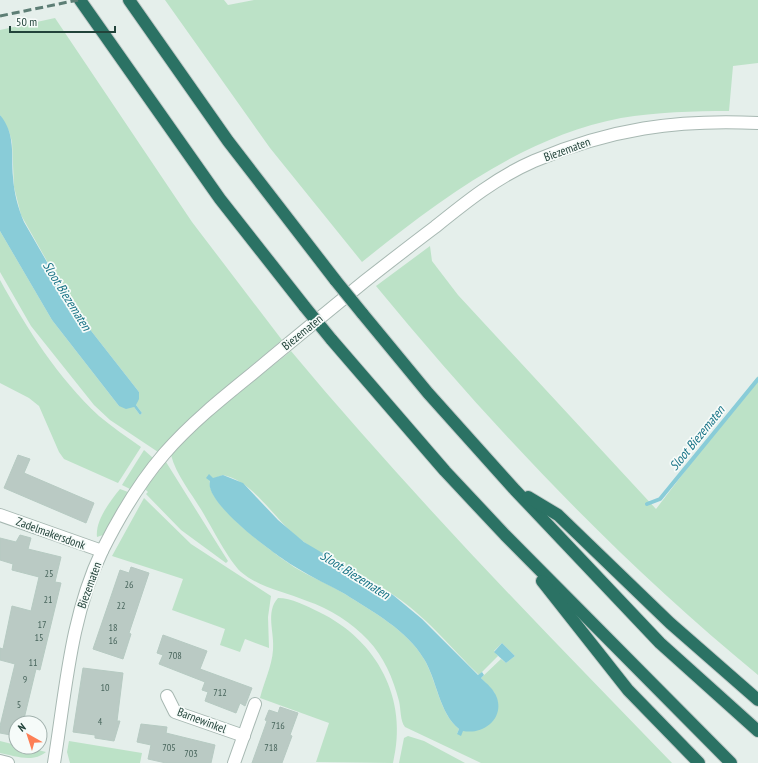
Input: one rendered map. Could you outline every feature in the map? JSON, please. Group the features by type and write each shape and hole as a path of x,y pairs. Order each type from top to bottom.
{"highway":[{"path":"80,0 220,199 331,339 445,471 505,535 731,763"},
{"path":"129,0 228,141 336,282 428,393 515,490 660,643 758,731"},
{"path":"515,490 558,515 670,623 758,700"},
{"path":"505,535 628,690 699,763"}],"street":[{"name":"Biezematen","path":"54,763 66,673 73,634 83,599 102,551 135,493 156,463 187,429 378,271 495,182 532,162 574,146 629,130 687,123 758,123"},
{"name":"Zadelmakersdonk","path":"0,515 102,551"},
{"name":"Barnewinkel","path":"167,696 175,712 244,736"},
{"path":"234,763 255,704"},
{"path":"0,761 8,763"}],"green space":[{"path":"165,0 224,0 228,5 254,0 758,0 758,63 733,66 729,111 675,112 621,118 585,127 550,140 483,174 452,194 362,262 270,148"},
{"path":"55,18 192,222 282,340 201,408 158,452 110,420 94,405 31,326 0,272 0,231 52,320 119,406 134,407 140,415 142,413 136,405 139,392 74,309 21,215 14,187 12,142 9,131 0,115 0,30"},
{"path":"430,246 432,261 458,295 656,509 758,376 758,675 655,585 558,490 465,390 376,286"},
{"path":"0,280 32,335 70,386 99,416 141,447 118,483 64,459 59,452 39,406 29,398 0,383"},
{"path":"291,351 336,405 478,561 672,763 481,763 405,727 401,718 397,692 391,676 379,653 362,634 340,617 324,608 256,582 236,567 226,552 180,477 171,455 209,417","holes":["223,475 244,484 253,492 287,528 307,545 404,602 415,611 479,675 498,656 494,651 502,643 515,656 506,663 501,659 481,678 494,692 498,703 457,734 459,729 447,714 424,659 417,649 399,630 339,590 300,571 285,561 243,528 218,502 211,490 210,480"]},
{"path":"144,450 153,458 130,489 122,485"},
{"path":"166,462 228,561 226,563 181,530 146,494 148,492 145,489"},
{"path":"120,489 128,492 103,535 97,537 98,524 108,505"},
{"path":"144,498 191,544 271,596 268,617 269,648 245,639 240,652 220,645 225,629 172,610 183,579 112,556"},
{"path":"278,598 288,599 304,605 339,624 357,638 372,655 384,674 392,694 396,716 397,739 393,763 316,762 329,723 260,698 270,668 273,643 271,616 274,604"},
{"path":"408,736 424,741 465,763 399,763 404,738"},
{"path":"0,741 8,743 8,755 0,753"},
{"path":"69,741 142,753 140,763 70,763 67,752"},
{"path":"9,755 41,755 30,758"}],"water":[{"path":"0,115 5,122 11,137 14,189 24,222 74,309 139,392 139,399 136,405 142,413 140,415 134,407 126,409 119,406 52,320 0,231"},
{"path":"209,474 213,478 223,475 243,483 278,520 304,542 393,595 422,619 478,675 482,672 484,675 481,678 494,692 497,698 498,706 495,719 484,728 470,732 463,731 461,736 457,734 459,729 447,714 424,659 408,639 389,622 345,594 288,562 244,529 230,516 211,491 210,481 206,478"},
{"path":"502,643 515,656 506,663 494,652"}],"building":[{"path":"18,455 30,459 24,473 94,503 86,523 4,488"},
{"path":"20,535 31,538 28,549 61,557 55,582 61,583 40,670 36,669 25,715 8,715 8,734 0,733 0,726 15,664 0,660 0,648 3,649 12,606 31,611 39,577 12,570 13,564 0,560 0,538 16,542"},
{"path":"131,567 149,573 129,633 131,634 123,659 93,649 120,570 129,573"},
{"path":"163,635 207,651 200,669 252,688 245,706 240,703 236,713 205,701 208,692 202,690 205,682 159,664 163,655 157,653"},
{"path":"83,668 123,673 117,721 120,721 114,741 95,738 95,735 73,732"},
{"path":"280,707 298,713 290,735 292,736 282,763 252,763 267,721 265,720 269,710 278,713"},
{"path":"141,724 167,727 166,733 215,745 211,763 166,763 148,759 151,745 137,742"}],"waterway":[{"name":"Sloot Biezematen","path":"647,504 660,499 758,379"}],"railway":[{"path":"0,16 78,0"}]}
